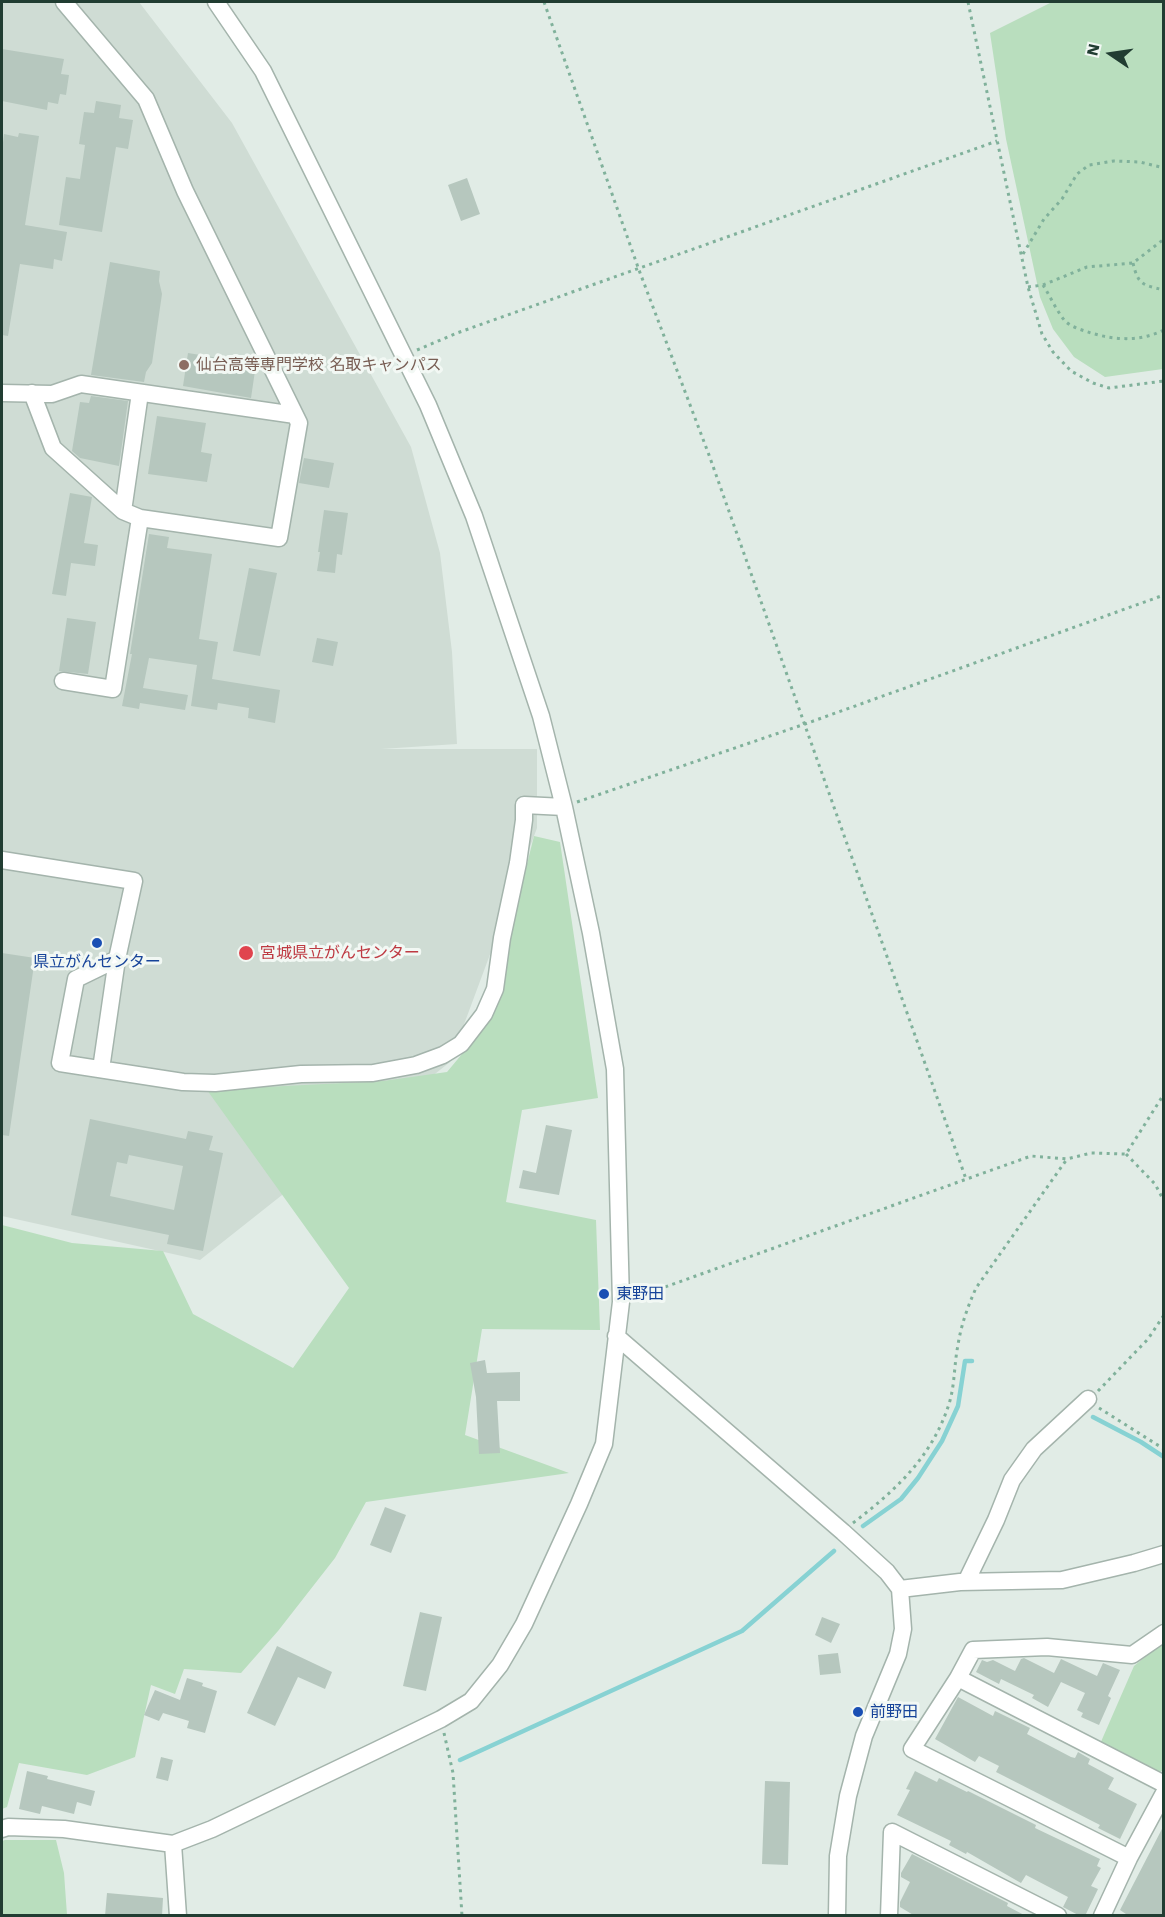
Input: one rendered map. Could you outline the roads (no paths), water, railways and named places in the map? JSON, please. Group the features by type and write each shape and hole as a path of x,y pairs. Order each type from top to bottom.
{"street":[{"path":"32,393 53,448 123,511 140,518 279,538 299,423 185,191 146,99 64,2"},
{"path":"2,1829 8,1827 64,1829 173,1844 212,1829 441,1719 471,1701 500,1665 524,1624 547,1577 604,1444 621,1302 615,1069 591,933 564,807 541,716 474,516 428,405 263,70 216,2"},
{"path":"2,393 52,394 81,384 295,415"},
{"path":"123,511 140,393"},
{"path":"63,681 113,688 140,518"},
{"path":"117,959 76,979 60,1063 183,1082 214,1083 301,1074 373,1073 417,1065 443,1055 461,1044 484,1014 495,989 502,938 518,863 524,805 564,807"},
{"path":"2,860 134,881 117,959 101,1069"},
{"path":"616,1336 843,1532 887,1572 900,1589 903,1629 898,1654 864,1736 848,1796 838,1856 837,1916"},
{"path":"966,1582 996,1520 1012,1480 1034,1449 1088,1399"},
{"path":"900,1589 966,1582 1062,1580 1164,1554"},
{"path":"1129,1858 912,1749 958,1678 973,1650 1047,1647 1132,1655 1164,1633"},
{"path":"958,1678 1164,1784"},
{"path":"1102,1916 1129,1858 1164,1793"},
{"path":"889,1916 892,1832 1058,1916"},
{"path":"173,1844 178,1916"}],"waterway":[{"path":"863,1526 901,1499 918,1478 942,1441 958,1406 965,1361 972,1361"},
{"path":"1093,1417 1164,1457"},
{"path":"460,1760 742,1631 834,1551"}],"place":[{"name":"仙台高等専門学校 名取キャンパス","path":"184,365"},
{"name":"県立がんセンター","path":"97,943"},
{"name":"宮城県立がんセンター","path":"246,953"},
{"name":"東野田","path":"604,1294"},
{"name":"前野田","path":"858,1712"}]}
